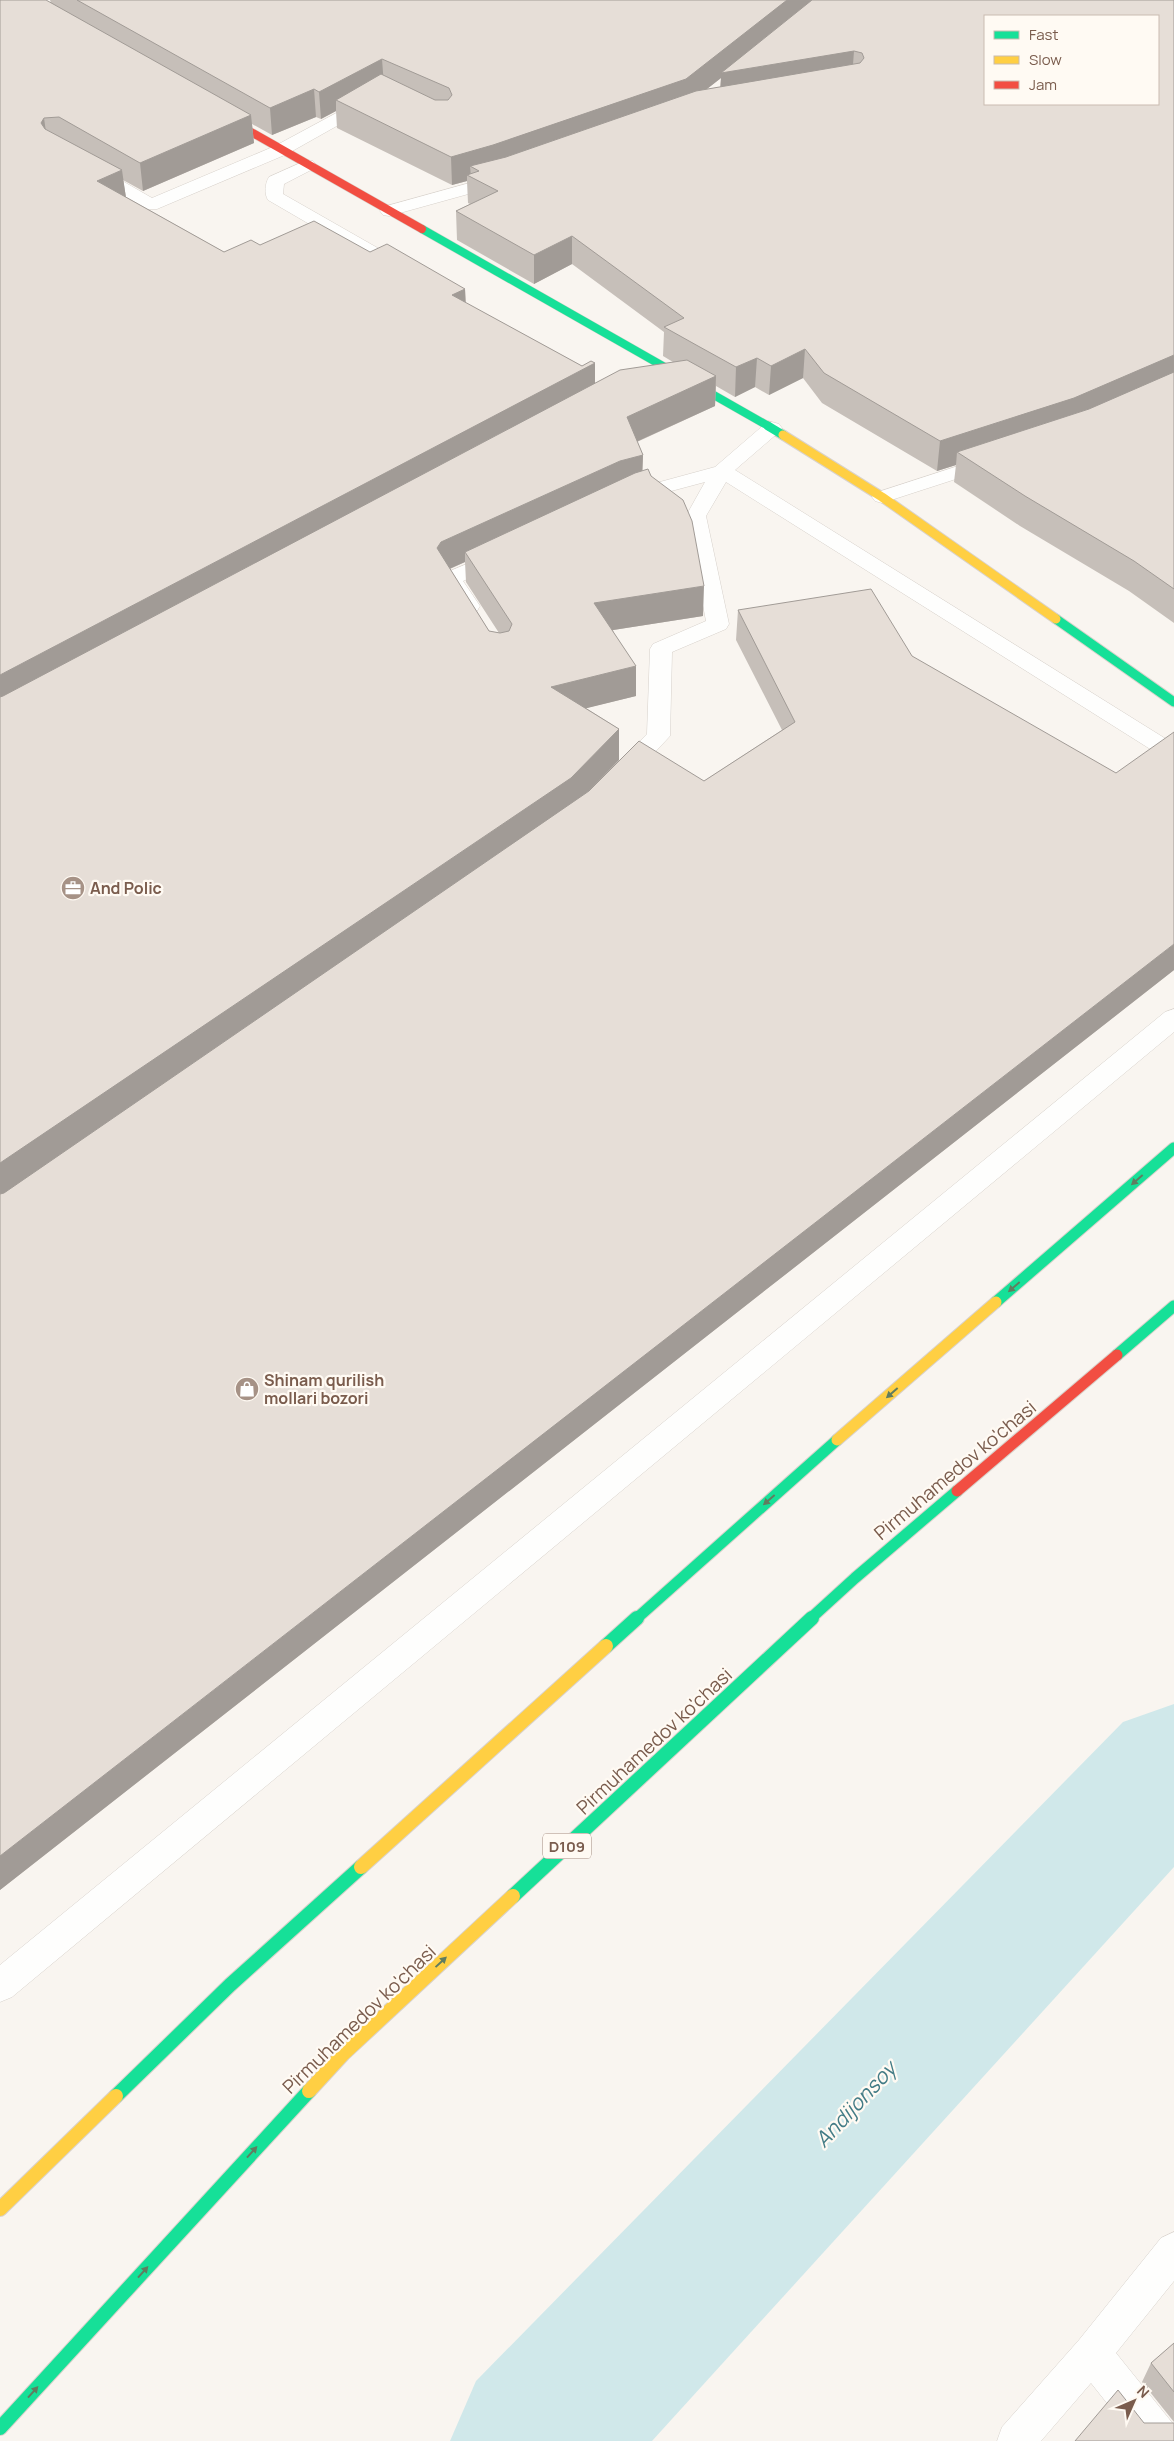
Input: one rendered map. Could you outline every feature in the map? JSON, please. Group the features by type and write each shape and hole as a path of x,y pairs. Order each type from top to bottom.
{"main road":[{"path":"213,111 772,428 882,497 1174,702"},
{"path":"0,2209 237,1979 741,1524 1174,1148"},
{"name":"Pirmuhamedov ko'chasi","path":"0,2428 342,2054 855,1578 1174,1306"}],"street":[{"path":"73,161 151,205 281,150 383,93"},
{"path":"307,164 275,181 274,196 424,282"},
{"path":"389,211 518,173"},
{"path":"661,386 689,381"},
{"path":"606,789 658,736 661,649 718,624 696,516 722,471 772,428"},
{"path":"882,497 1003,457"},
{"path":"609,505 626,497 722,471 1174,754"},
{"path":"481,624 451,579 521,546"},
{"path":"0,1986 1174,1018"},
{"path":"1016,2441 1092,2353 1174,2251"},
{"path":"1092,2353 1162,2441"}],"building":[{"path":"0,0 46,0 251,115 140,163 59,117 44,118 41,123 45,129 122,170 97,181 224,252 251,240 260,245 314,221 370,252 387,244 465,289 452,295 582,366 591,361 595,363 0,675"},
{"path":"77,0 787,0 686,79 493,145 451,157 336,100 381,74 435,100 448,100 452,95 449,88 382,59 319,92 314,89 270,108"},
{"path":"812,0 1174,0 1174,355 1074,398 940,441 824,373 805,349 771,366 757,358 736,367 698,346 664,327 684,318 572,236 534,255 456,211 498,191 467,175 479,171 470,166 506,157 696,91 860,63 864,58 862,53 854,51 721,73"},
{"path":"687,360 716,376 627,417 643,455 620,461 441,542 437,548 489,631 500,633 509,631 512,624 465,552 635,473 648,469 651,476 683,500 692,521 704,586 594,603 636,666 551,687 619,729 571,778 0,1163 0,697 620,370"},
{"path":"1174,372 1174,589 1134,561 1025,496 957,452 1089,409"},
{"path":"871,589 912,656 1116,773 1174,732 1174,944 0,1856 0,1194 589,791 639,741 704,781 795,722 738,610"},
{"path":"1174,2343 1174,2392 1151,2363"},
{"path":"1118,2390 1144,2423 1174,2423 1174,2441 1075,2441"}],"waterway":[{"name":"Andijonsoy","path":"536,2441 1174,1767"}],"traffic: fast":[{"path":"422,229 783,435"},
{"path":"1056,619 1174,702"},
{"path":"996,1302 1174,1148"},
{"path":"1117,1355 1174,1306"},
{"path":"606,1646 837,1440"},
{"path":"513,1896 855,1578 957,1491"},
{"path":"116,2096 230,1985 361,1867"},
{"path":"0,2428 309,2091"}],"traffic: slow":[{"path":"783,435 882,497 1056,619"},
{"path":"837,1440 996,1302"},
{"path":"361,1867 606,1646"},
{"path":"309,2091 343,2054 513,1896"},
{"path":"0,2209 116,2096"}],"traffic: jam":[{"path":"221,115 422,229"},
{"path":"957,1491 1117,1355"}],"place":[{"name":"And Polic","path":"73,888"},
{"name":"Shinam qurilish mollari bozori","path":"247,1389"}]}
